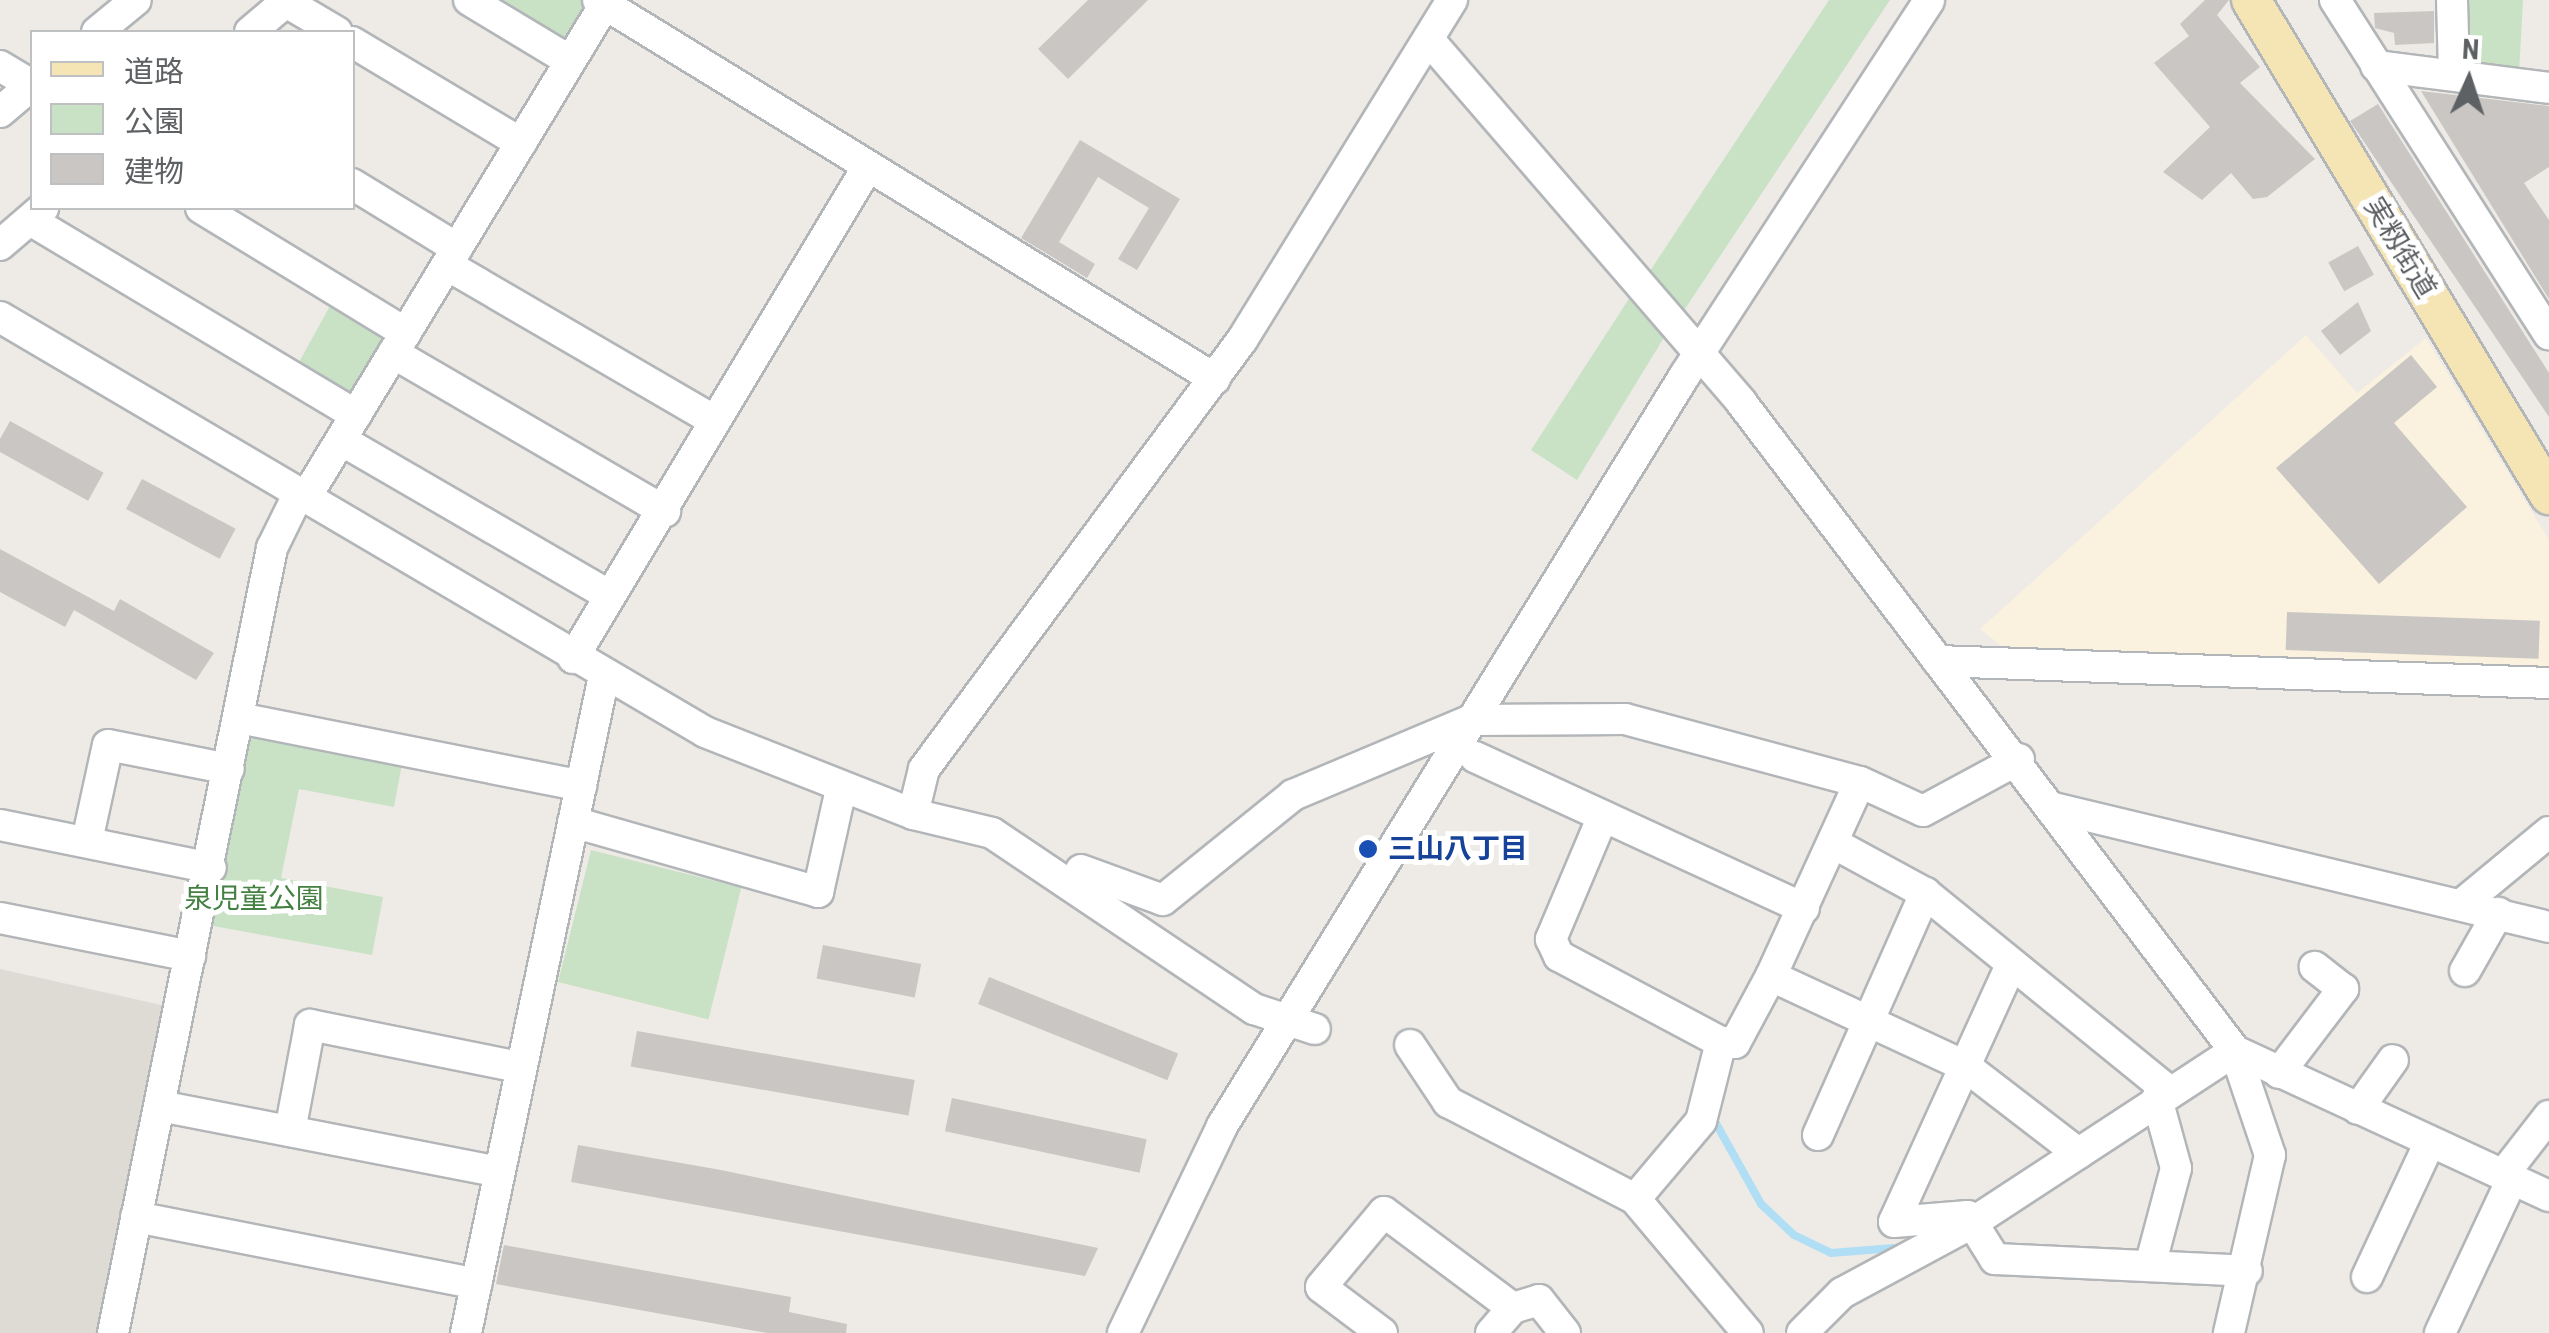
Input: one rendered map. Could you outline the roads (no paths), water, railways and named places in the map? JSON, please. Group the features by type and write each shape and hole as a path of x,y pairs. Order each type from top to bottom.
{"main road":[{"name":"実籾街道","path":"2251,0 2549,495"}],"street":[{"path":"104,30 136,0"},
{"path":"468,0 570,61"},
{"path":"1123,1333 1188,1188 1303,1023 1471,720 1699,352 1929,0"},
{"path":"2335,0 2549,334"},
{"path":"2452,0 2454,72"},
{"path":"252,30 287,1 335,30"},
{"path":"113,1333 272,548 521,143 601,2 1214,378"},
{"path":"914,814 924,769 1214,378 1438,14 2019,760 2234,1051 2270,1155 2229,1333"},
{"path":"355,44 521,143"},
{"path":"0,66 30,84"},
{"path":"2376,66 2454,72 2549,88"},
{"path":"0,112 30,87"},
{"path":"573,658 868,168"},
{"path":"355,186 452,256 715,422"},
{"path":"204,210 399,343 664,511"},
{"path":"0,245 37,214 348,427 610,596"},
{"path":"0,317 573,658 705,732 841,789 1163,900 1294,795 1471,720 1625,719 1860,782 1923,811 2019,760"},
{"path":"1938,660 2549,682"},
{"path":"466,1333 604,676"},
{"path":"238,718 581,786"},
{"path":"87,841 108,746 229,769"},
{"path":"1475,757 1804,908"},
{"path":"1603,816 1551,939 1559,956 1721,1042 1735,1044 1835,844 1860,782"},
{"path":"574,822 818,892 841,789"},
{"path":"2054,808 2549,927"},
{"path":"0,825 210,868"},
{"path":"2462,904 2549,832"},
{"path":"1835,844 1925,894 2161,1094 2176,1168 2150,1266"},
{"path":"1015,848 1254,1008 1303,1023"},
{"path":"1818,1135 1925,894"},
{"path":"2466,971 2498,913"},
{"path":"0,918 190,956"},
{"path":"2011,964 1894,1222 1956,1213 1972,1223 1996,1258 2246,1271"},
{"path":"2279,1073 2343,989 2315,967"},
{"path":"1771,976 1966,1066 2078,1153"},
{"path":"290,1132 310,1025 519,1068"},
{"path":"1635,1199 1702,1121 1721,1042"},
{"path":"1410,1045 1448,1102 1635,1199 1748,1333"},
{"path":"2234,1051 2549,1196"},
{"path":"1802,1333 1842,1293 1972,1223 2161,1094 2234,1051"},
{"path":"2358,1108 2394,1060"},
{"path":"160,1106 498,1172"},
{"path":"2440,1333 2508,1177 2549,1116"},
{"path":"2366,1277 2430,1142"},
{"path":"1382,1333 1321,1287 1384,1212 1514,1308"},
{"path":"136,1217 476,1284"},
{"path":"1490,1333 1514,1308 1539,1300 1565,1333"}],"waterway":[{"path":"1713,1118 1761,1204 1794,1235 1831,1253 1894,1248"}],"place":[{"name":"三山八丁目","path":"1368,849"}],"park label":[{"name":"泉児童公園","path":"254,899"}]}
